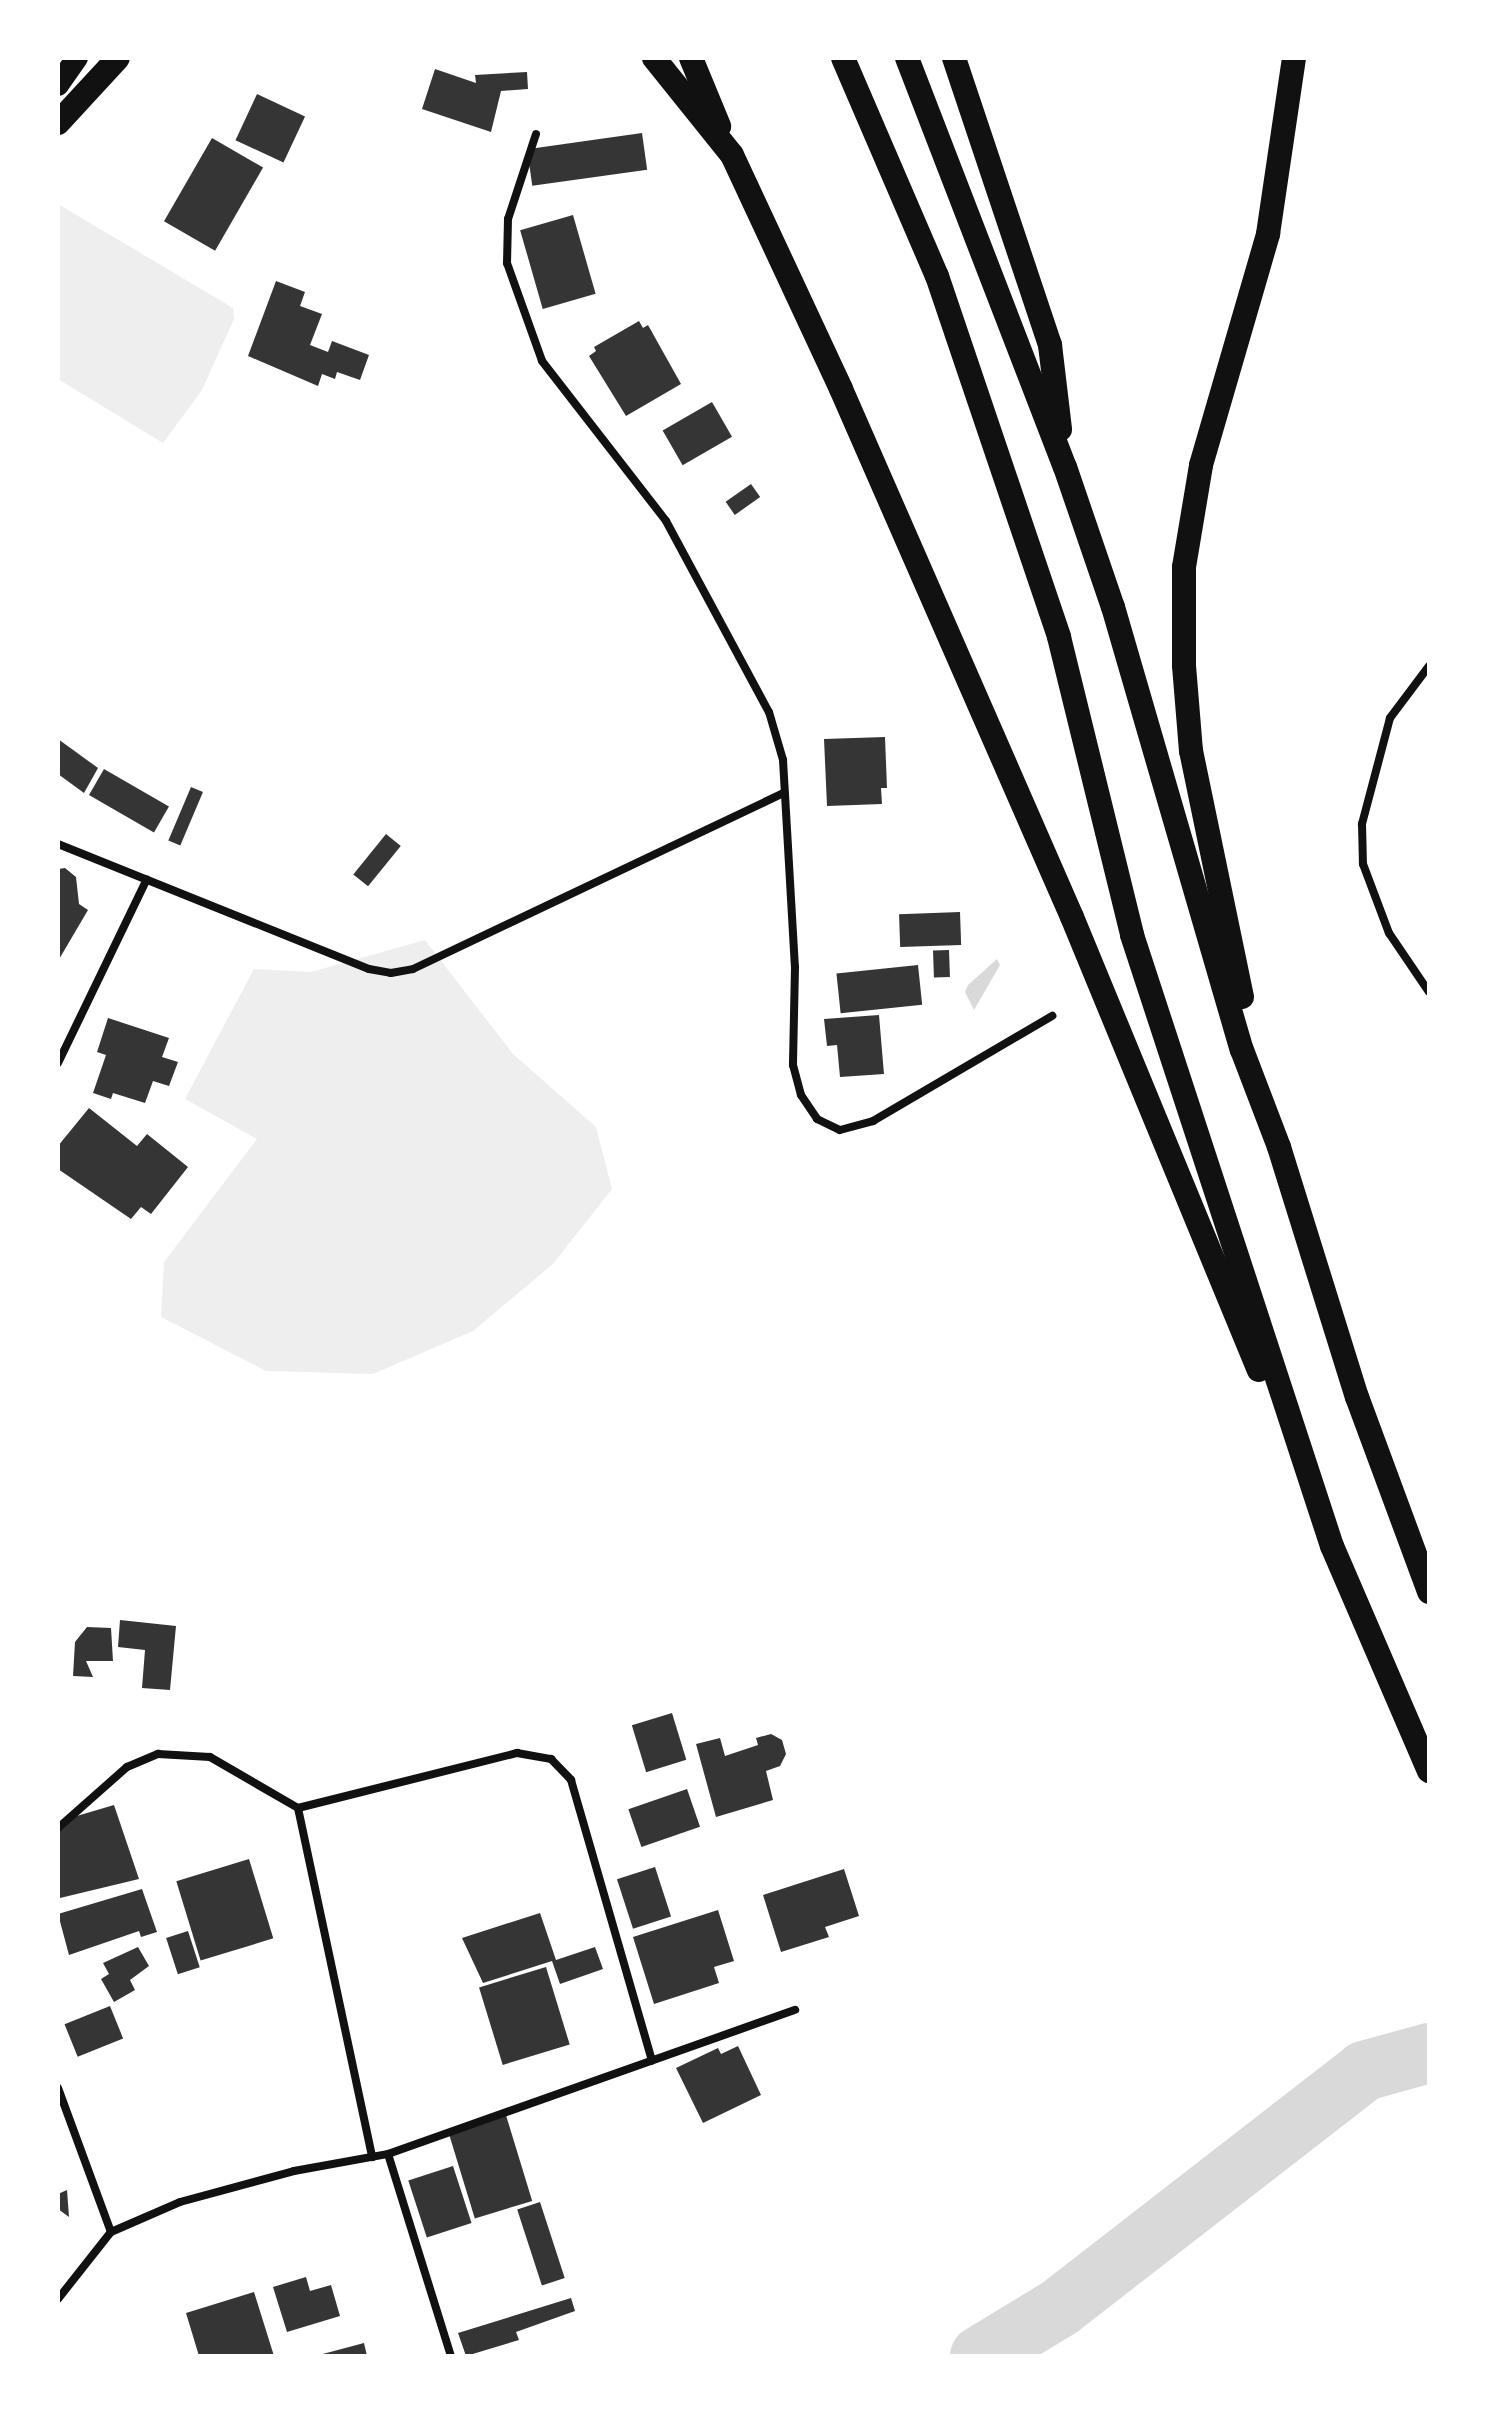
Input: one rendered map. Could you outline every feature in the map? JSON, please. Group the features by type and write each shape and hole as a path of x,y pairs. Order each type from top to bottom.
{"highway":[{"path":"58,85 77,58"},
{"path":"58,123 118,58"},
{"path":"654,58 732,155"},
{"path":"691,58 732,155 841,389 1066,903 1332,1546 1429,1771"},
{"path":"843,58 937,276 1059,637 1132,935 1332,1546"},
{"path":"907,58 1065,467 1113,607 1242,1050 1279,1147 1357,1397 1429,1592"},
{"path":"954,58 1050,345 1065,467"},
{"path":"1279,1147 1214,873 1191,751 1184,665 1184,567 1201,465 1268,234 1294,58"}],"street":[{"path":"536,134 508,219 507,263 515,296 542,361 666,521 714,602 769,712 783,760 795,967 793,1065 801,1095 817,1119 840,1130 873,1121 1052,1016"},
{"path":"1429,666 1390,718 1362,824 1363,864 1389,933 1429,992"},
{"path":"58,844 369,969 391,973 413,969 784,793"},
{"path":"58,1063 147,879"},
{"path":"58,1828 127,1767 169,1753 210,1757 298,1808 517,1753 551,1759 571,1780 652,2061"},
{"path":"298,1808 372,2157"},
{"path":"58,2299 111,2232 180,2202 388,2154 795,2010"},
{"path":"58,2088 111,2232"},
{"path":"388,2154 451,2356"}],"shaded area":[{"path":"58,204 233,308 234,319 202,390 163,443 58,379"},
{"path":"425,940 513,1054 596,1127 612,1189 553,1264 473,1331 373,1374 266,1371 161,1317 164,1262 257,1139 185,1099 254,969 311,972"},
{"path":"997,959 1000,965 974,1010 965,992 968,985"}],"building":[{"path":"435,69 476,83 475,75 527,72 528,89 501,91 491,132 422,109"},
{"path":"257,94 305,116 283,163 235,140"},
{"path":"642,133 647,170 532,186 527,149"},
{"path":"212,138 263,168 215,251 164,221"},
{"path":"573,215 596,294 543,309 520,230"},
{"path":"276,281 305,292 300,306 322,314 310,345 328,352 332,341 369,355 360,380 337,372 335,379 322,374 318,386 248,356"},
{"path":"639,321 643,328 648,325 681,384 626,416 589,356 596,351 594,347"},
{"path":"712,402 732,437 683,465 663,430"},
{"path":"751,484 760,497 735,515 726,502"},
{"path":"885,737 887,788 881,788 882,804 827,806 824,739"},
{"path":"58,739 98,768 84,793 58,774"},
{"path":"104,769 169,806 154,832 89,795"},
{"path":"191,787 203,792 180,845 168,840"},
{"path":"386,834 401,846 368,886 353,874"},
{"path":"65,868 76,877 79,904 88,910 58,961 58,869"},
{"path":"960,912 961,945 900,947 899,914"},
{"path":"949,950 950,977 934,978 933,951"},
{"path":"918,965 922,1005 841,1013 836,974"},
{"path":"879,1015 884,1074 840,1077 837,1045 827,1046 824,1019"},
{"path":"108,1018 169,1038 162,1057 178,1062 169,1086 153,1081 145,1103 113,1093 111,1099 93,1093 106,1055 97,1052"},
{"path":"89,1108 137,1146 147,1134 188,1167 151,1214 141,1207 131,1219 58,1169 58,1146"},
{"path":"120,1620 176,1626 170,1690 142,1688 145,1650 118,1647"},
{"path":"87,1627 111,1628 113,1661 86,1661 93,1677 73,1676 75,1642"},
{"path":"672,1713 686,1760 646,1772 632,1725"},
{"path":"771,1734 782,1740 786,1754 780,1766 766,1771 773,1800 716,1817 696,1744 720,1738 725,1756 758,1745 756,1738"},
{"path":"687,1789 700,1827 641,1847 628,1809"},
{"path":"114,1805 139,1879 60,1898 60,1830 70,1818"},
{"path":"249,1859 273,1938 201,1961 176,1881"},
{"path":"655,1867 671,1916 633,1929 617,1879"},
{"path":"844,1869 859,1916 825,1927 829,1937 781,1952 763,1895"},
{"path":"142,1889 157,1932 141,1937 139,1931 69,1955 58,1914"},
{"path":"718,1910 734,1961 714,1967 719,1983 654,2004 633,1937"},
{"path":"540,1913 556,1960 595,1947 603,1969 560,1984 552,1961 483,1983 462,1938"},
{"path":"188,1931 200,1967 178,1974 166,1938"},
{"path":"138,1947 149,1966 130,1980 135,1990 114,2002 101,1979 109,1974 103,1963"},
{"path":"546,1967 570,2044 503,2065 479,1987"},
{"path":"110,2006 123,2038 78,2057 65,2024"},
{"path":"738,2046 761,2095 703,2123 676,2068 718,2048 721,2054"},
{"path":"505,2112 532,2201 475,2218 448,2130"},
{"path":"453,2166 472,2223 427,2238 408,2181"},
{"path":"67,2190 69,2217 58,2209 58,2194"},
{"path":"540,2202 565,2278 542,2286 517,2209"},
{"path":"306,2277 310,2291 331,2285 340,2316 287,2332 273,2287"},
{"path":"254,2292 274,2356 199,2356 186,2313"},
{"path":"571,2298 575,2311 516,2332 519,2340 466,2356 458,2333"},
{"path":"364,2343 367,2356 319,2356 319,2355"}],"waterway":[{"path":"980,2356 1059,2308 1364,2071 1429,2053"}]}
